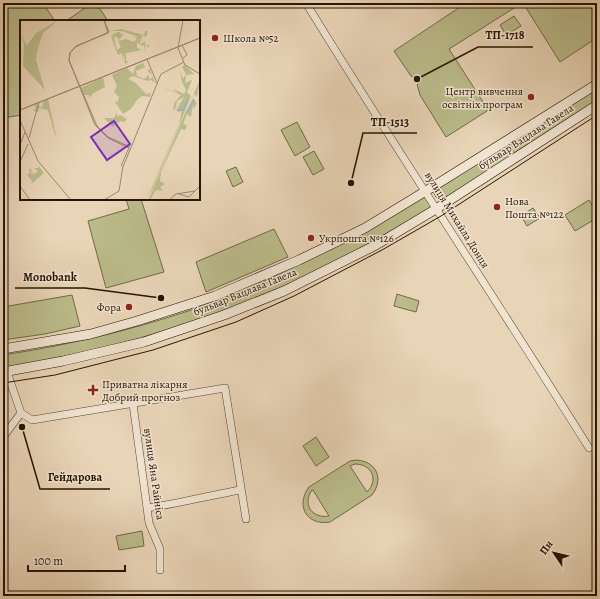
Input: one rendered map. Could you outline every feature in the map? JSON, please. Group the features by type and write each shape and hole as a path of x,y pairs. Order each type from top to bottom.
{"main road":[{"name":"бульвар Вацлава Гавела","path":"3,349 91,334 137,321 215,296 299,260 365,228 597,84"},
{"name":"бульвар Вацлава Гавела","path":"5,372 63,361 144,342 224,315 284,291 376,245 436,209 597,105"}],"street":[{"name":"вулиця Михайла Донця","path":"306,3 589,448"},
{"path":"5,372 21,413 32,420 225,388 246,519"},
{"name":"вулиця Яна Райніса","path":"133,404 147,508 150,523 160,549 160,570"},
{"path":"3,437 21,413"},
{"path":"147,508 166,506 205,496 241,490"}],"green space":[{"path":"3,3 45,3 44,5 54,20 20,20 20,115 3,118"},
{"path":"92,3 96,3 107,20 67,20"},
{"path":"466,3 522,3 449,49 487,108 487,111 446,137 420,95 417,84 421,81 417,75 413,77 411,76 394,51"},
{"path":"523,3 588,3 597,17 597,33 593,35 595,39 560,62"},
{"path":"514,16 521,26 506,35 500,25"},
{"path":"597,86 597,101 443,199 438,200 433,192 437,188"},
{"path":"297,122 310,147 295,156 281,130"},
{"path":"314,151 324,169 313,175 303,157"},
{"path":"236,167 243,182 233,187 226,171"},
{"path":"424,196 431,205 430,208 381,237 330,264 252,300 215,315 140,338 72,355 3,368 3,355 85,340 140,326 219,300 246,289 272,278 323,252"},
{"path":"126,200 141,200 164,272 106,288 88,221 129,209"},
{"path":"589,200 597,213 597,218 575,231 565,215"},
{"path":"533,208 540,218 527,226 521,216"},
{"path":"274,229 288,257 206,292 196,262"},
{"path":"397,294 419,301 416,312 394,306"},
{"path":"72,295 80,326 45,334 3,340 3,307"},
{"path":"316,437 329,457 316,466 303,446"},
{"path":"350,461 364,461 374,468 378,477 378,483 372,495 330,522 315,521 310,518 303,507 305,494 309,487","holes":["355,464 366,467 372,474 373,483 367,492 350,466","313,490 329,516 318,515 310,509 308,500"]},
{"path":"142,531 144,546 119,550 116,536"}],"tram line":[{"path":"3,383 55,375 153,350 236,322 294,296 382,250 441,216 597,115"}],"place":[{"name":"Школа №52","path":"215,38"},
{"name":"ТП-1718","path":"417,79"},
{"name":"Центр вивчення освітніх програм","path":"531,97"},
{"name":"ТП-1513","path":"351,183"},
{"name":"Нова Пошта №122","path":"497,207"},
{"name":"Укрпошта №126","path":"311,238"},
{"name":"Monobank","path":"161,298"},
{"name":"Фора","path":"129,307"},
{"name":"Приватна лікарня Добрий прогноз","path":"93,390"},
{"name":"Гейдарова","path":"22,427"}]}
